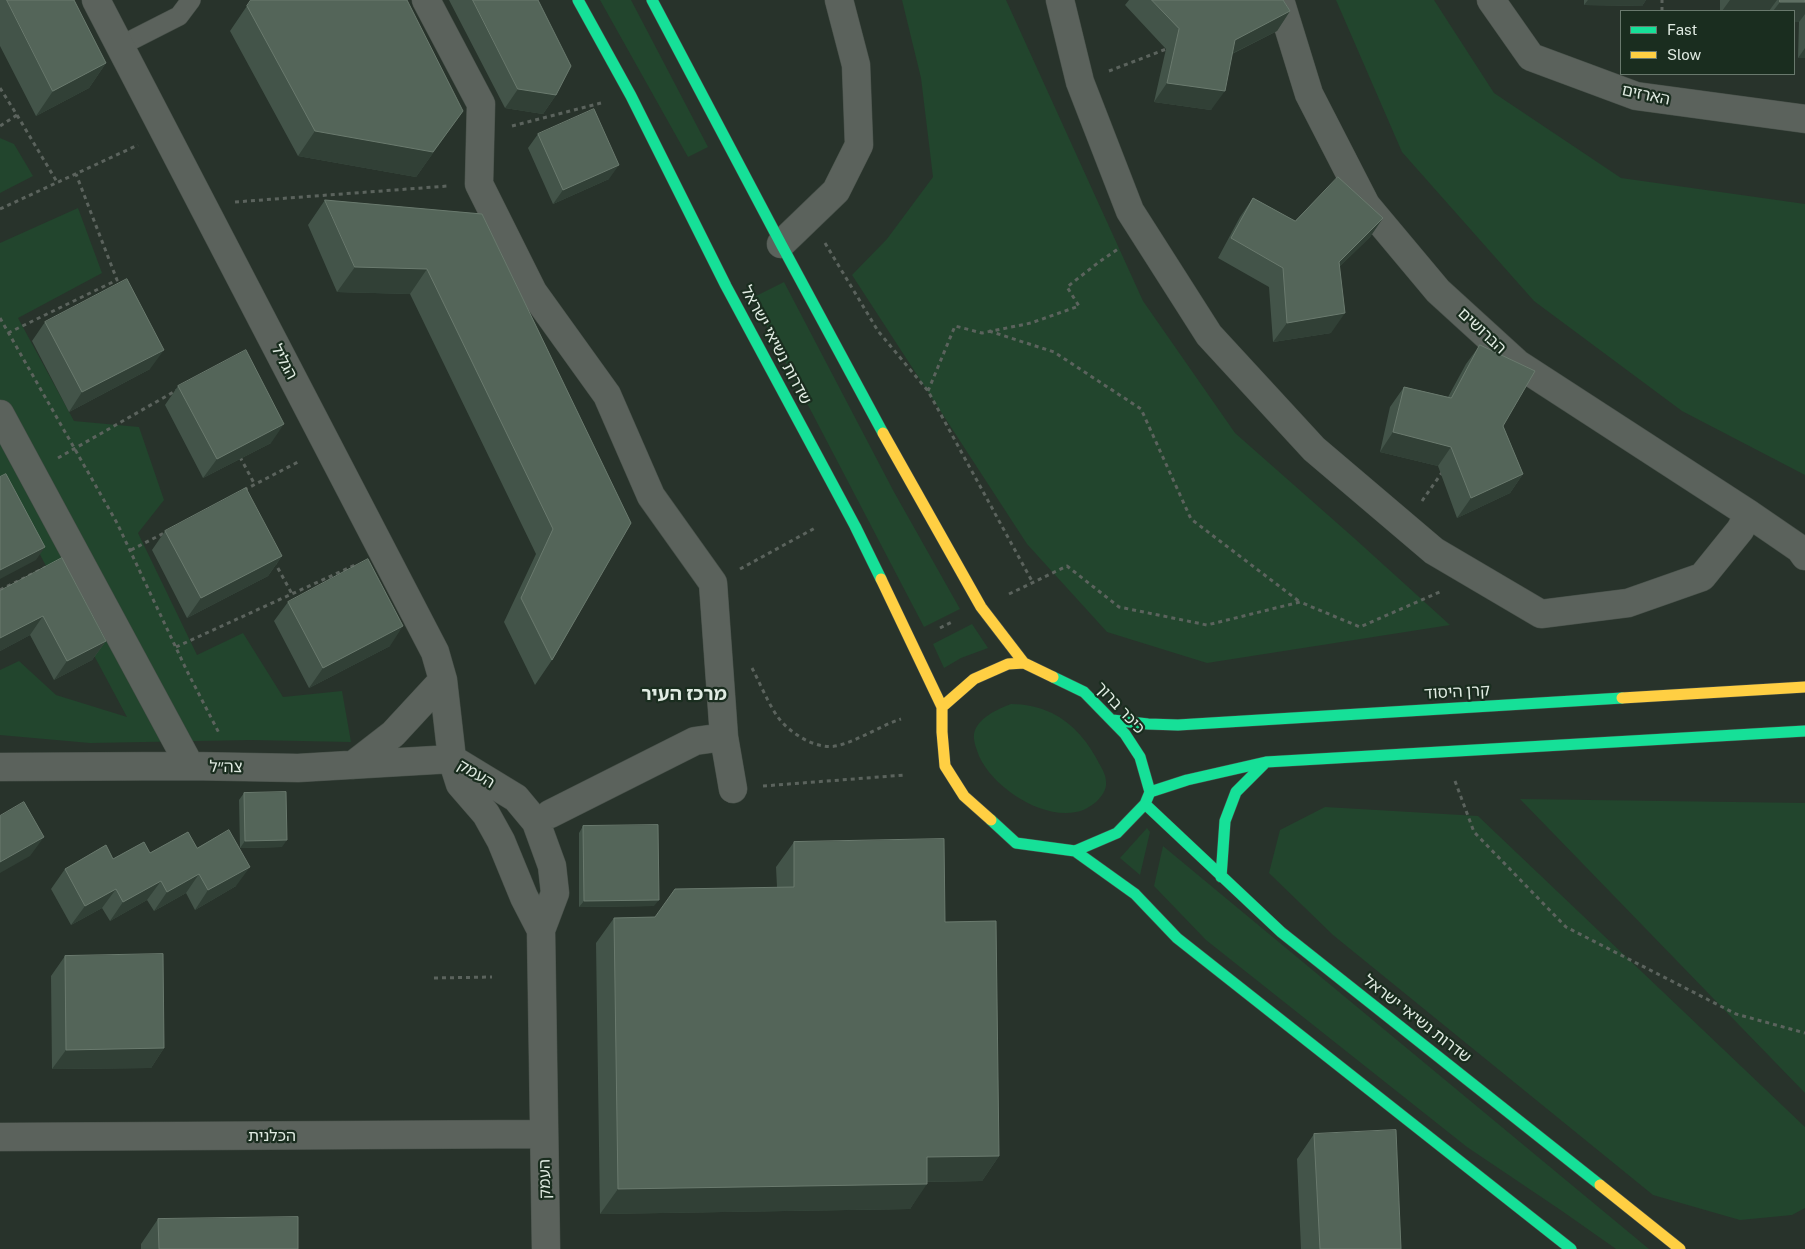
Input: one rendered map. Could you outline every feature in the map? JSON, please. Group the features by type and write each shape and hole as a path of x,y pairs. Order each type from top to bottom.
{"main road":[{"name":"שדרות נשיאי ישראל","path":"578,0 631,96 726,286 855,526 942,707"},
{"path":"652,0 781,244 907,476 982,607 1024,663"},
{"path":"1024,663 1008,664 974,679 942,707 945,766 964,796 1016,843 1075,850 1117,833 1145,804 1150,792 1187,780 1266,762 1805,731"},
{"name":"כיכר ברוך","path":"1024,663 1084,692 1112,720 1125,734 1140,757 1150,792"},
{"name":"קרן היסוד","path":"1112,720 1178,725 1805,688"},
{"path":"1221,877 1225,820 1236,792 1266,762"},
{"name":"שדרות נשיאי ישראל","path":"1145,804 1281,932 1680,1249"},
{"path":"1075,850 1135,894 1177,938 1571,1249"}],"street":[{"name":"הגליל","path":"96,0 435,652 443,680 452,759"},
{"path":"426,0 481,104 479,184 533,292 607,396 651,496 713,583 724,737 732,789"},
{"path":"781,244 836,191 859,145 856,65 839,0"},
{"path":"1060,0 1080,82 1130,211 1208,335 1314,449 1434,551 1541,614 1628,603 1702,577 1740,530 1749,514"},
{"name":"הברושים","path":"1280,0 1309,94 1366,205 1438,291 1518,364 1749,514 1800,549 1805,556"},
{"name":"הארזים","path":"1491,0 1531,57 1636,96 1805,119"},
{"path":"0,414 190,766"},
{"path":"353,766 393,734 443,680"},
{"path":"550,814 694,740 724,737"},
{"name":"צה״ל","path":"0,766 298,768 452,759"},
{"name":"העמק","path":"452,759 460,784 486,814 501,841 524,898 541,930"},
{"name":"העמק","path":"452,759 516,798 536,822 552,866 555,893 541,930 546,1249"},
{"name":"הכלנית","path":"0,1137 544,1134"}],"lane":[{"path":"120,46 179,16 191,0"}],"path":[{"path":"1080,82 1174,45"},
{"path":"0,88 57,182"},
{"path":"480,134 631,96"},
{"path":"0,126 17,115"},
{"path":"0,209 165,132"},
{"path":"8,333 117,280 76,174"},
{"path":"203,204 479,184"},
{"path":"810,217 878,331 928,391 1033,583"},
{"path":"928,391 956,326 982,333 1031,323 1079,306 1067,287 1099,262 1144,232"},
{"path":"0,318 117,523 236,767"},
{"path":"989,331 1054,352 1141,409 1191,519 1300,602 1360,627 1476,576"},
{"path":"74,448 182,388"},
{"path":"238,494 328,446"},
{"path":"238,452 255,485"},
{"path":"1442,473 1447,465"},
{"path":"131,550 172,528"},
{"path":"713,583 815,528"},
{"path":"0,590 74,552"},
{"path":"176,647 374,556 384,554"},
{"path":"274,560 292,594"},
{"path":"1006,595 1067,566 1120,607 1207,625 1300,602"},
{"path":"935,630 956,620"},
{"path":"719,666 750,664 777,716 788,728 813,743 828,746 842,745 900,719"},
{"path":"732,789 905,775"},
{"path":"1452,775 1474,832 1566,927 1736,1014 1805,1033"},
{"path":"434,978 492,977"}],"green space":[{"path":"600,0 631,0 708,147 688,157"},
{"path":"902,0 1006,0 1143,301 1235,433 1450,625 1207,663 1107,632 1027,544 852,275 887,239 933,177 921,78"},
{"path":"1336,0 1434,0 1494,93 1621,178 1805,204 1805,475 1682,411 1534,301 1402,152"},
{"path":"0,138 14,144 33,176 0,193"},
{"path":"78,208 102,273 18,318 74,421 139,427 164,500 138,533 197,655 243,633 283,697 342,691 351,742 251,740 90,743 0,735 0,670 19,661 56,695 127,717 0,480 0,243"},
{"path":"784,282 894,492 960,609 924,627 752,298"},
{"path":"972,624 988,648 961,658 944,668 933,644"},
{"path":"1011,704 1042,709 1060,717 1074,728 1086,742 1103,771 1106,785 1105,791 1096,802 1086,809 1076,812 1048,811 1033,806 1019,798 995,779 979,756 974,734 979,723 994,711"},
{"path":"1520,799 1805,803 1805,1093"},
{"path":"1325,807 1478,816 1805,1127 1805,1208 1792,1215 1740,1220 1653,1195 1333,935 1269,873 1280,830"},
{"path":"1147,828 1150,832 1140,875 1120,858"},
{"path":"1163,846 1649,1249 1616,1249 1467,1147 1206,940 1154,886"}],"building":[{"path":"7,0 74,0 106,63 53,91"},
{"path":"251,0 407,0 463,111 433,152 315,131 247,6"},
{"path":"473,0 538,0 571,66 556,95 518,89"},
{"path":"1152,0 1283,0 1290,11 1235,40 1225,91 1167,83 1179,29"},
{"path":"1780,0 1805,0 1805,2 1780,2"},
{"path":"594,109 619,165 563,190 538,134"},
{"path":"1338,177 1383,218 1339,262 1345,313 1287,323 1283,268 1231,238 1253,198 1295,221"},
{"path":"325,200 482,214 631,523 552,660 521,598 553,529 427,269 355,267"},
{"path":"127,279 164,350 82,392 45,322"},
{"path":"1480,345 1535,371 1503,426 1523,474 1471,498 1451,447 1393,432 1404,387 1451,398"},
{"path":"246,350 284,424 217,459 178,386"},
{"path":"6,474 45,547 0,570 0,477"},
{"path":"246,488 282,556 201,598 165,531"},
{"path":"62,558 106,641 67,661 43,616 0,638 0,591"},
{"path":"368,559 403,626 323,668 288,602"},
{"path":"286,792 287,840 245,841 244,793"},
{"path":"24,802 44,837 0,862 0,816"},
{"path":"658,825 659,900 584,901 583,826"},
{"path":"229,830 250,867 208,890 199,874 167,892 161,881 123,902 116,889 85,906 65,869 106,845 113,859 144,842 150,853 188,832 197,848"},
{"path":"944,839 945,922 996,921 999,1156 927,1157 927,1184 618,1189 614,918 655,917 675,889 794,887 794,842"},
{"path":"163,954 164,1048 66,1050 65,956"},
{"path":"1396,1130 1401,1249 1320,1249 1314,1134"},
{"path":"298,1217 298,1249 159,1249 158,1219"}],"traffic: fast":[{"path":"578,0 631,96 726,286 855,526 881,579"},
{"path":"652,0 883,433"},
{"path":"991,820 1016,843 1075,851 1117,833 1145,804 1150,792 1140,757 1125,734 1084,692 1053,677"},
{"path":"1112,720 1178,725 1622,698"},
{"path":"1150,792 1187,780 1266,762 1805,731"},
{"path":"1221,877 1225,821 1236,792 1266,762"},
{"path":"1145,804 1281,932 1600,1185"},
{"path":"1075,851 1135,894 1177,938 1571,1249"}],"traffic: slow":[{"path":"883,433 981,607 1024,663"},
{"path":"881,579 942,707 945,766 964,796 991,820"},
{"path":"942,707 974,679 1008,664 1024,663 1053,677"},
{"path":"1622,698 1805,687"},
{"path":"1600,1185 1680,1249"}],"district":[{"name":"מרכז העיר","path":"684,694"}]}
